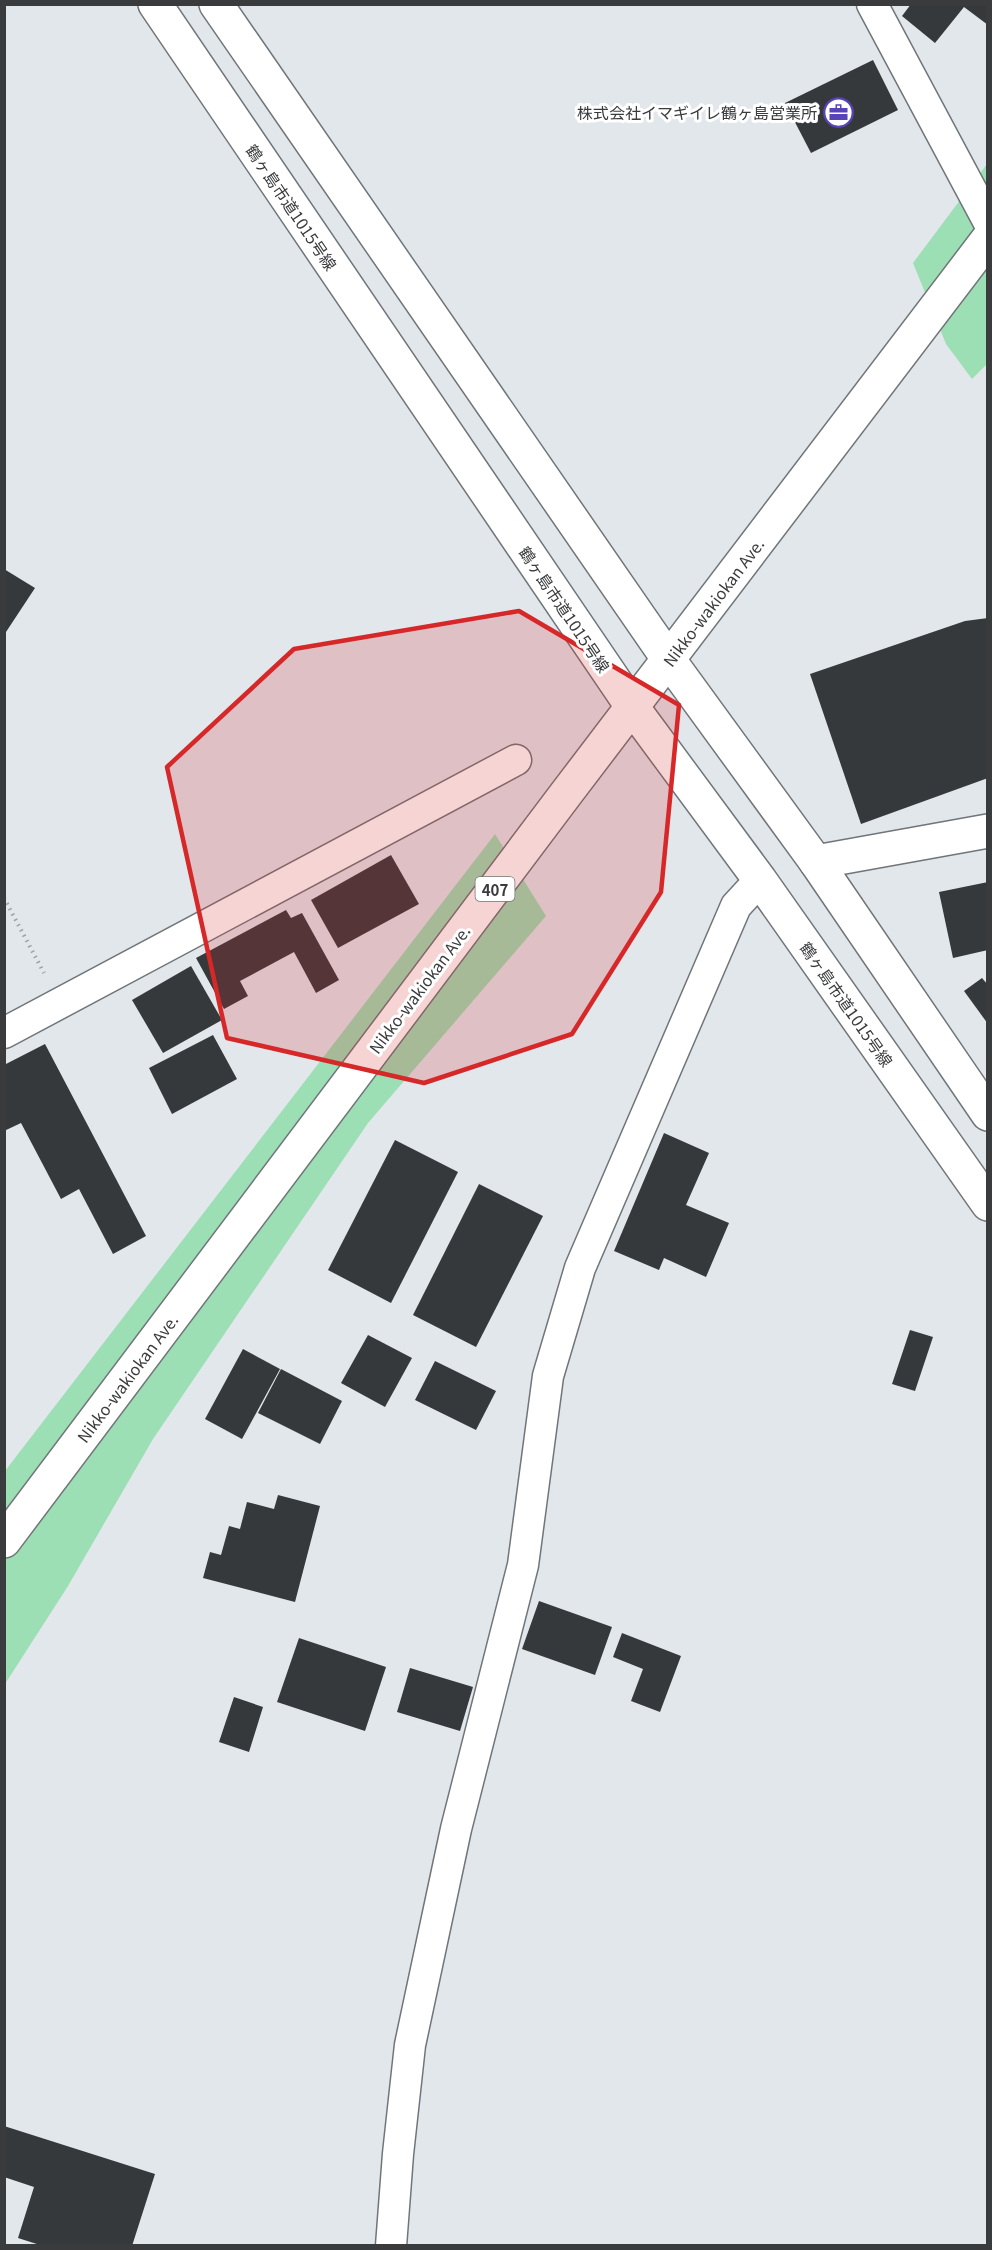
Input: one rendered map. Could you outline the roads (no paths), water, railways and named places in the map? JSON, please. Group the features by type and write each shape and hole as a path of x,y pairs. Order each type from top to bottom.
{"main road":[{"name":"鶴ヶ島市道1015号線","path":"155,4 633,708 760,880 987,1204"},
{"path":"216,4 669,660 816,862 987,1114"},
{"name":"Nikko-wakiokan Ave.","path":"4,1540 987,239"},
{"path":"816,862 987,831"}],"street":[{"path":"872,4 987,221"},
{"path":"4,1033 516,760"},
{"path":"391,2246 410,2045 456,1829 523,1565 548,1376 585,1257 736,906 760,880"}],"place":[{"name":"株式会社イマギイレ鶴ヶ島営業所","path":"838,112"}]}
